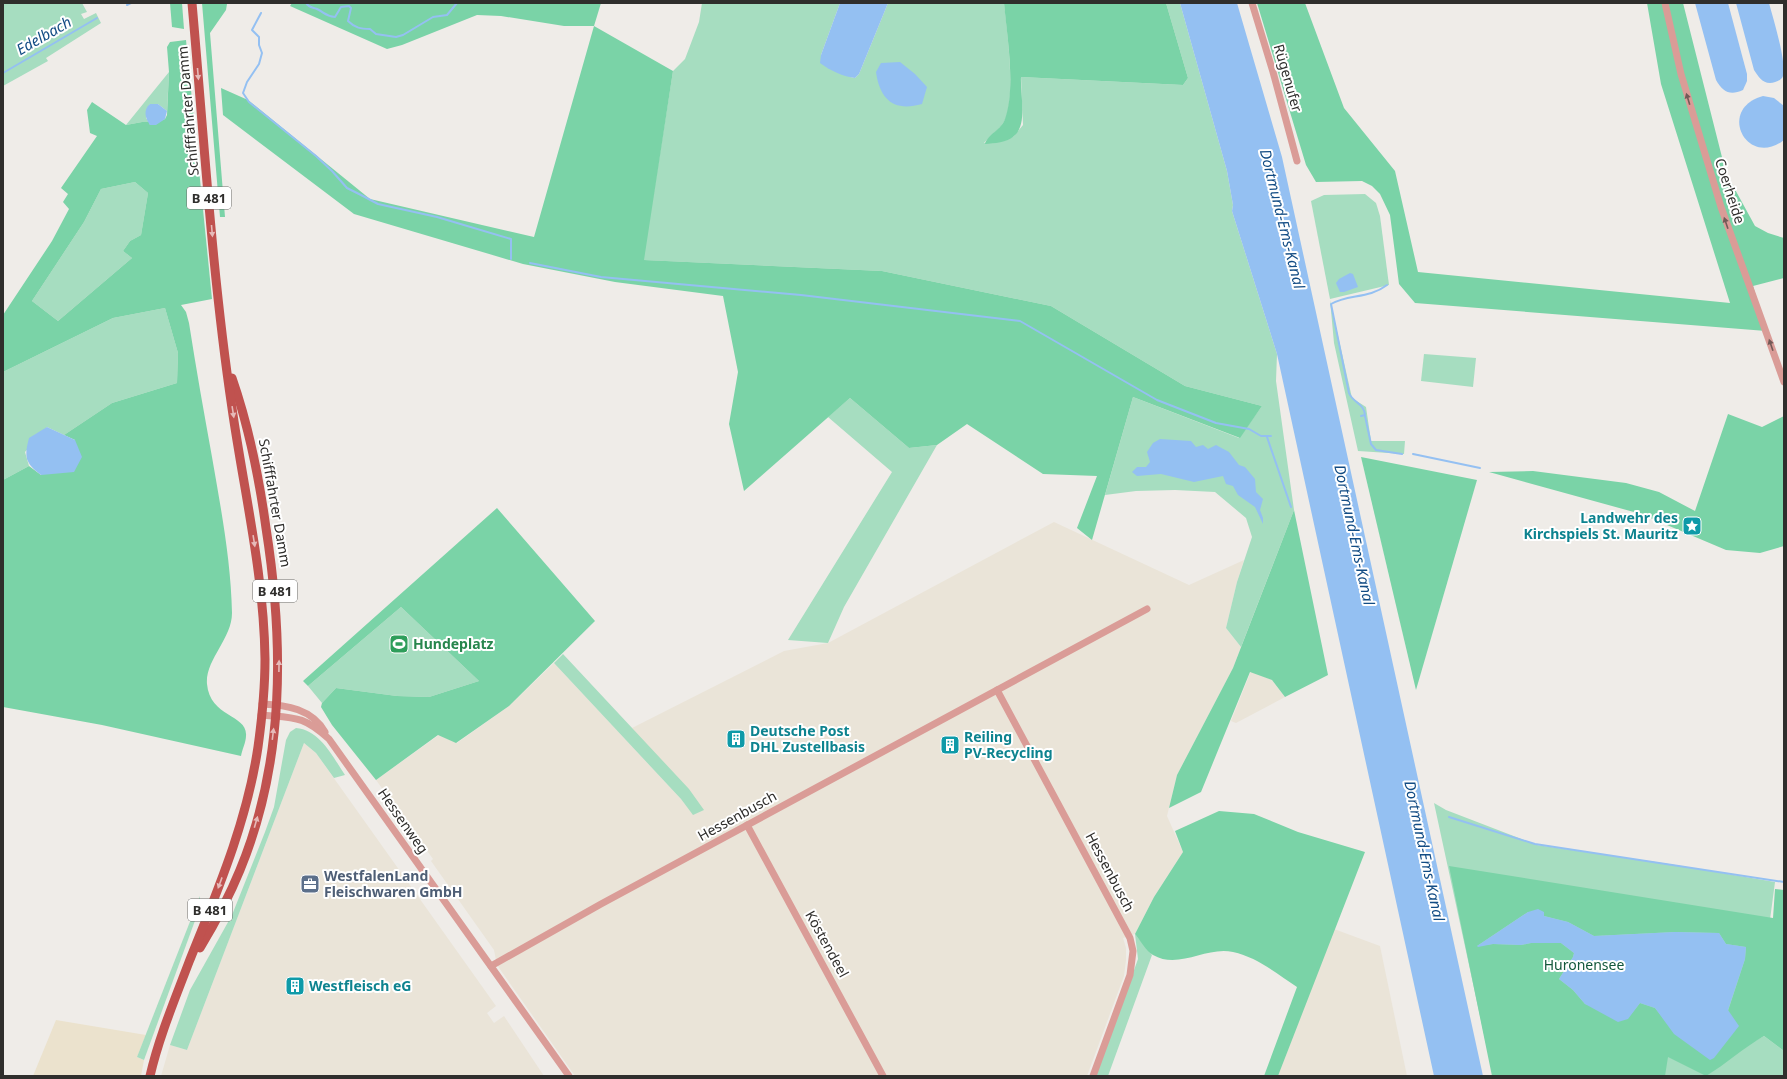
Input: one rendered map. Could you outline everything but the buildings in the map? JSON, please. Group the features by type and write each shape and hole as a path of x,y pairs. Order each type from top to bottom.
{"main road":[{"name":"Schifffahrter Damm","path":"150,1076 165,1026 226,868 245,810 252,781 261,715 265,660 261,595 252,523 232,410 218,290 192,3"},
{"name":"Schifffahrter Damm","path":"185,972 232,890 244,859 265,787 277,704 279,653 272,567 258,478 249,434 226,360"}],"street":[{"name":"Rügenufer","path":"1252,3 1273,72 1297,161"},
{"name":"Coerheide","path":"1665,3 1681,74 1721,207 1784,382"},
{"name":"Hessenbusch","path":"490,966 601,904 1147,609"},
{"name":"Hessenbusch","path":"997,690 1130,938 1133,951 1130,975 1093,1076"},
{"path":"262,704 288,706 311,716 320,724 329,739"},
{"name":"Hessenweg","path":"261,715 303,720 318,729 329,739 569,1076"},
{"name":"Köstendeel","path":"747,825 883,1076"}],"shaded area":[{"path":"1054,522 1189,585 1244,560 1226,628 1241,647 1233,668 1177,775 1167,816 1183,852 1154,897 1135,934 1123,938 1126,948 1124,976 1087,1076 575,1076 497,965 494,950 431,861 433,859 376,780 439,735 457,743 509,706 554,663 681,799 693,815 632,728 784,651 828,643"},
{"path":"1251,671 1272,680 1285,697 1236,723 1231,721"},
{"path":"304,743 316,753 496,1006 487,1013 494,1023 504,1016 544,1076 161,1076 170,1045 187,1050"},
{"path":"1334,929 1380,946 1407,1076 1278,1076"},
{"path":"56,1020 146,1035 137,1057 144,1060 141,1076 33,1076"}],"green space":[{"path":"82,3 87,12 81,14 84,19 96,13 101,23 46,58 48,61 3,86 3,4"},
{"path":"170,3 182,3 184,29 172,27"},
{"path":"202,3 227,4 226,10 210,33 225,217 220,217"},
{"path":"292,3 601,3 594,26 564,26 501,16 477,15 402,45 387,49 290,6"},
{"path":"702,3 840,3 821,55 850,77 855,78 859,74 888,3 1004,3 1010,63 1010,96 1005,120 984,143 1006,140 1014,136 1023,125 1021,77 1183,85 1188,78 1166,3 1180,3 1227,171 1233,205 1232,211 1277,354 1276,381 1294,510 1241,647 1226,628 1237,582 1252,537 1246,518 1215,492 1175,490 1136,491 1105,495 1133,397 1239,438 1262,406 1185,386 1051,306 882,271 643,260 673,71 685,59 699,22"},
{"path":"1004,3 1166,3 1188,78 1183,85 1021,77 1022,117 1021,125 1018,131 1008,140 985,144 986,141 1001,126 1005,119 1010,92 1009,46"},
{"path":"1257,3 1305,3 1344,108 1395,171 1418,272 1730,303 1661,84 1647,3 1683,3 1726,173 1755,226 1768,233 1784,238 1784,278 1753,286 1766,331 1415,303 1399,284 1390,215 1380,194 1372,186 1362,181 1316,182 1306,165"},
{"path":"594,26 673,71 644,260 882,271 1051,306 1185,386 1262,406 1240,438 1133,397 1092,540 1077,528 1097,476 1043,474 967,424 937,445 909,448 850,398 744,491 729,424 738,372 723,296 615,282 523,264 354,214 223,115 221,88 248,100 370,199 534,237"},
{"path":"186,40 212,299 181,305 186,312 189,323 222,516 230,574 232,613 231,623 224,641 210,666 207,684 210,695 215,703 221,710 241,723 245,729 246,738 241,756 102,725 3,707 3,480 29,466 41,475 75,440 64,435 112,403 177,383 178,353 165,308 113,318 3,372 3,315 52,241 69,209 63,202 68,194 61,188 97,136 90,133 87,110 92,102 126,125 149,122 150,125 165,119 167,115 169,72 167,47 170,42","holes":["135,182 148,193 141,235 130,241 123,251 132,258 58,321 32,301 84,222 101,189"]},
{"path":"169,72 167,111 158,104 150,104 146,118 149,122 126,125"},
{"path":"135,182 148,193 141,235 130,241 123,251 132,258 58,321 32,301 84,222 101,189"},
{"path":"1365,194 1376,203 1380,216 1389,285 1330,299 1311,201 1324,195"},
{"path":"1330,300 1352,398 1366,407 1371,441 1405,441 1404,454 1358,451 1334,343"},
{"path":"165,308 178,353 177,383 112,403 64,435 47,427 25,452 29,466 3,480 3,372 113,318"},
{"path":"1424,354 1476,358 1473,387 1421,381"},
{"path":"850,398 909,448 937,445 844,607 828,643 788,640 892,472 828,417"},
{"path":"1728,414 1762,427 1784,416 1784,546 1760,553 1726,550 1641,514 1489,472 1533,471 1626,483 1659,492 1695,511"},
{"path":"1361,457 1477,480 1416,690"},
{"path":"497,508 595,621 509,706 456,743 438,735 376,780 332,725 321,707 322,703 336,688 397,696 429,697 479,681 401,607 308,686 303,681"},
{"path":"1294,510 1328,675 1285,697 1272,680 1250,672 1201,792 1169,808 1177,775 1233,668"},
{"name":"Hundeplatz","path":"401,607 479,681 429,697 397,696 336,688 322,703 308,686"},
{"path":"563,654 689,789 704,810 693,815 681,799 554,663"},
{"path":"296,728 305,730 319,739 331,753 345,775 334,778 316,753 304,743 187,1050 170,1045 190,990 232,915 265,832 274,807 286,740 290,732"},
{"name":"Huronensee","path":"1434,803 1446,810 1537,845 1669,864 1775,882 1754,1040 1755,1041 1764,1036 1784,1051 1784,1076 1493,1076"},
{"path":"1219,811 1254,814 1298,832 1365,852 1278,1076 1264,1076 1297,987 1259,962 1242,954 1233,952 1213,952 1173,960 1163,959 1150,953 1135,934 1154,897 1183,852 1175,831"},
{"path":"1449,866 1773,918 1775,889 1784,890 1784,1051 1764,1036 1706,1076 1668,1057 1665,1076 1492,1076","holes":["1528,912 1544,912 1544,916 1568,922 1594,936 1675,932 1719,933 1726,944 1746,947 1745,959 1728,1011 1664,1019 1655,1008 1640,1003 1628,1018 1585,1004 1573,990 1559,979 1574,953 1561,943 1531,943 1521,945 1493,944 1477,946"]},
{"path":"200,896 200,907 144,1060 137,1057"},
{"path":"1135,934 1152,955 1108,1076 1096,1076 1138,959"}],"water":[{"path":"840,3 888,3 859,74 855,78 837,73 820,63 821,55"},
{"name":"Dortmund-Ems-Kanal","path":"1180,3 1237,3 1282,157 1483,1076 1434,1076 1277,354 1232,211 1233,205 1227,171"},
{"path":"1695,3 1728,3 1747,74 1747,81 1743,90 1734,93 1727,92 1716,80"},
{"path":"1736,3 1769,3 1783,61 1783,76 1778,81 1767,83 1760,79 1754,70"},
{"path":"900,62 915,74 927,87 922,104 912,106 896,105 885,97 881,90 876,72 881,63"},
{"path":"1763,96 1774,98 1784,106 1784,140 1771,147 1758,147 1749,142 1742,134 1739,123 1741,112 1749,103"},
{"path":"150,104 158,104 167,111 165,119 156,125 150,125 146,117 146,109"},
{"path":"1350,273 1353,274 1358,287 1340,292 1336,283 1339,279"},
{"path":"47,427 75,440 82,457 74,472 41,475 29,463 26,455 29,438"},
{"path":"1160,439 1191,441 1196,447 1203,445 1208,449 1216,445 1229,452 1239,465 1245,467 1255,479 1256,492 1263,499 1260,510 1263,518 1263,524 1255,507 1238,495 1233,486 1226,484 1223,476 1194,482 1161,474 1137,476 1132,472 1137,467 1146,467 1150,462 1147,452 1153,443"},
{"name":"Huronensee","path":"1538,909 1544,912 1544,916 1568,922 1594,936 1675,932 1719,933 1726,944 1746,947 1745,959 1728,1010 1739,1026 1714,1058 1710,1060 1674,1034 1655,1008 1640,1003 1628,1019 1618,1022 1585,1004 1573,990 1559,979 1574,953 1561,943 1531,943 1521,945 1493,944 1477,946 1528,912"}],"waterway":[{"name":"Edelbach","path":"127,5 131,3"},
{"name":"Edelbach","path":"306,3 309,7 317,9 332,17 335,17 341,7 349,6 351,8 348,21 356,27 370,29 376,34 396,37 403,35 433,17 447,15 457,3"},
{"path":"261,13 252,30 259,37 259,45 262,53 259,64 247,82 243,93 249,102 316,156 347,188 378,204 437,217 511,239 511,259"},
{"name":"Edelbach","path":"3,73 97,18"},
{"path":"530,263 601,277 801,295 1020,321 1157,400 1216,423 1249,429 1261,436 1271,436"},
{"path":"1361,416 1365,415 1363,408 1349,393 1331,304 1344,299 1366,295 1387,285"},
{"path":"1365,416 1371,444 1376,450 1402,454"},
{"path":"1267,437 1291,507"},
{"path":"1413,454 1480,468"},
{"path":"1449,817 1535,844 1784,882"}],"place":[{"name":"Landwehr des Kirchspiels St. Mauritz","path":"1692,526"},
{"name":"Hundeplatz","path":"399,644"},
{"name":"Deutsche Post DHL Zustellbasis","path":"736,739"},
{"name":"Reiling PV-Recycling","path":"950,745"},
{"name":"WestfalenLand Fleischwaren GmbH","path":"310,884"},
{"name":"Westfleisch eG","path":"295,986"}]}
